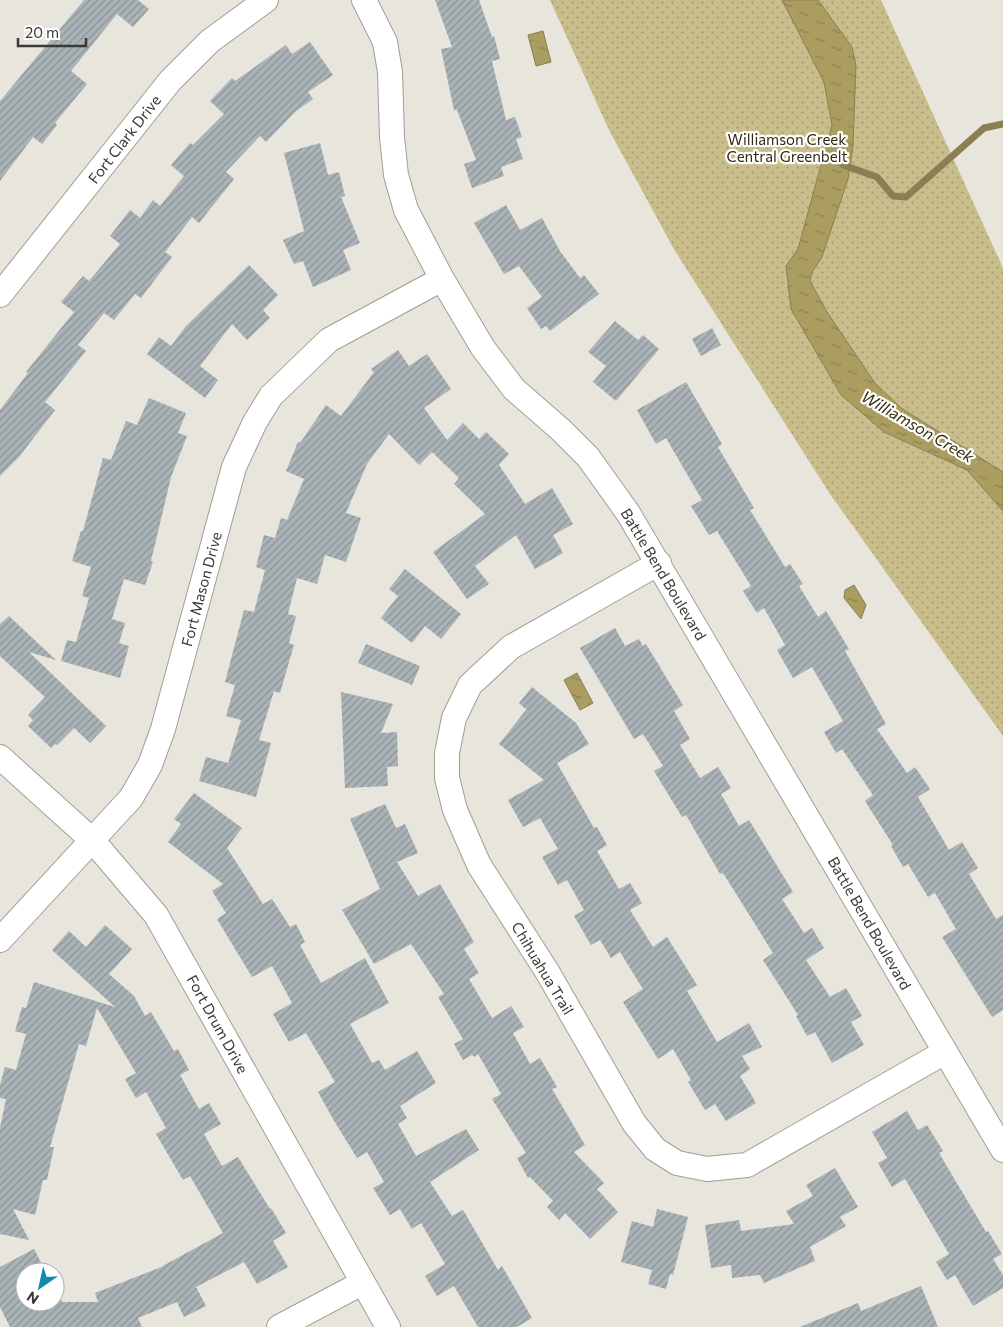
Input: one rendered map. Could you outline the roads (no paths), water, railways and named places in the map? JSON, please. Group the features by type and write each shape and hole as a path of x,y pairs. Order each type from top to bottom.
{"street":[{"name":"Fort Clark Drive","path":"0,295 170,81 210,41 266,0"},
{"name":"Battle Bend Boulevard","path":"364,0 385,42 390,72 392,137 396,175 406,210 442,279 483,348 514,389 588,456 610,486 659,563 1003,1150"},
{"name":"Fort Mason Drive","path":"0,940 131,798 150,765 163,730 234,467 255,422 271,396 329,340 442,279"},
{"name":"Chihuahua Trail","path":"659,563 511,647 470,685 454,718 447,753 446,778 455,810 479,865 548,973 634,1123 655,1149 677,1163 707,1169 747,1164 945,1052"},
{"name":"Fort Drum Drive","path":"0,757 93,841 132,884 156,915 388,1327"},
{"path":"279,1327 362,1282"}],"water":[{"name":"Williamson Creek","path":"782,0 818,0 852,47 856,65 853,146 848,179 822,257 812,272 810,281 827,312 875,383 901,408 1003,472 1003,511 967,470 884,432 841,395 791,309 786,266 798,249 832,125 824,82"},
{"path":"543,31 551,62 536,66 528,35"},
{"path":"854,585 866,605 861,619 844,598 845,590"},
{"path":"577,673 593,703 580,710 564,680"}],"waterway":[{"path":"843,165 877,177 893,196 906,197 984,128 1003,124"}],"park label":[{"name":"Williamson Creek Central Greenbelt","path":"787,148"}]}
